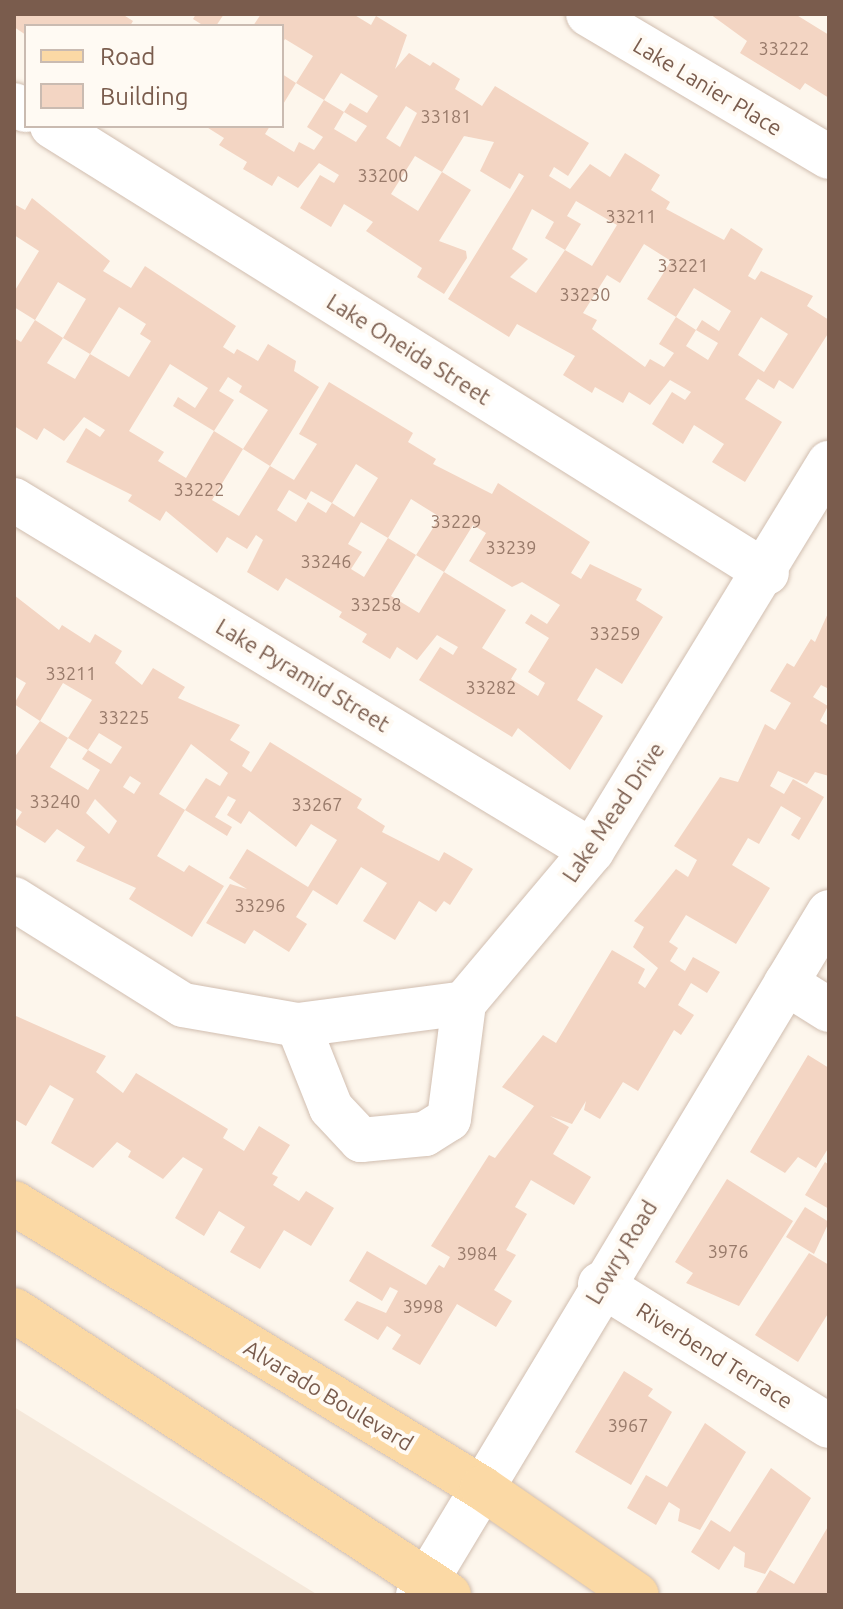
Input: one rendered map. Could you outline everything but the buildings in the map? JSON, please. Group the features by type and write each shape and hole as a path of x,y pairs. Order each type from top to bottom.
{"main road":[{"name":"Alvarado Boulevard","path":"14,1203 482,1488 637,1595"},
{"path":"14,1310 431,1590"}],"street":[{"name":"Lake Lanier Place","path":"588,14 829,157"},
{"name":"Lake Oneida Street","path":"55,128 767,573"},
{"name":"Lake Mead Drive","path":"464,1003 592,851 767,573 829,463"},
{"name":"Lake Pyramid Street","path":"14,500 592,851"},
{"path":"14,899 183,1005 298,1025 464,1003 449,1119 425,1134 361,1140 331,1108 298,1025"},
{"name":"Lowry Road","path":"431,1590 482,1488 600,1284 829,912"},
{"path":"786,983 829,1010"},
{"name":"Riverbend Terrace","path":"600,1284 829,1426"}],"shaded area":[{"path":"14,1407 318,1595 14,1595"}]}
